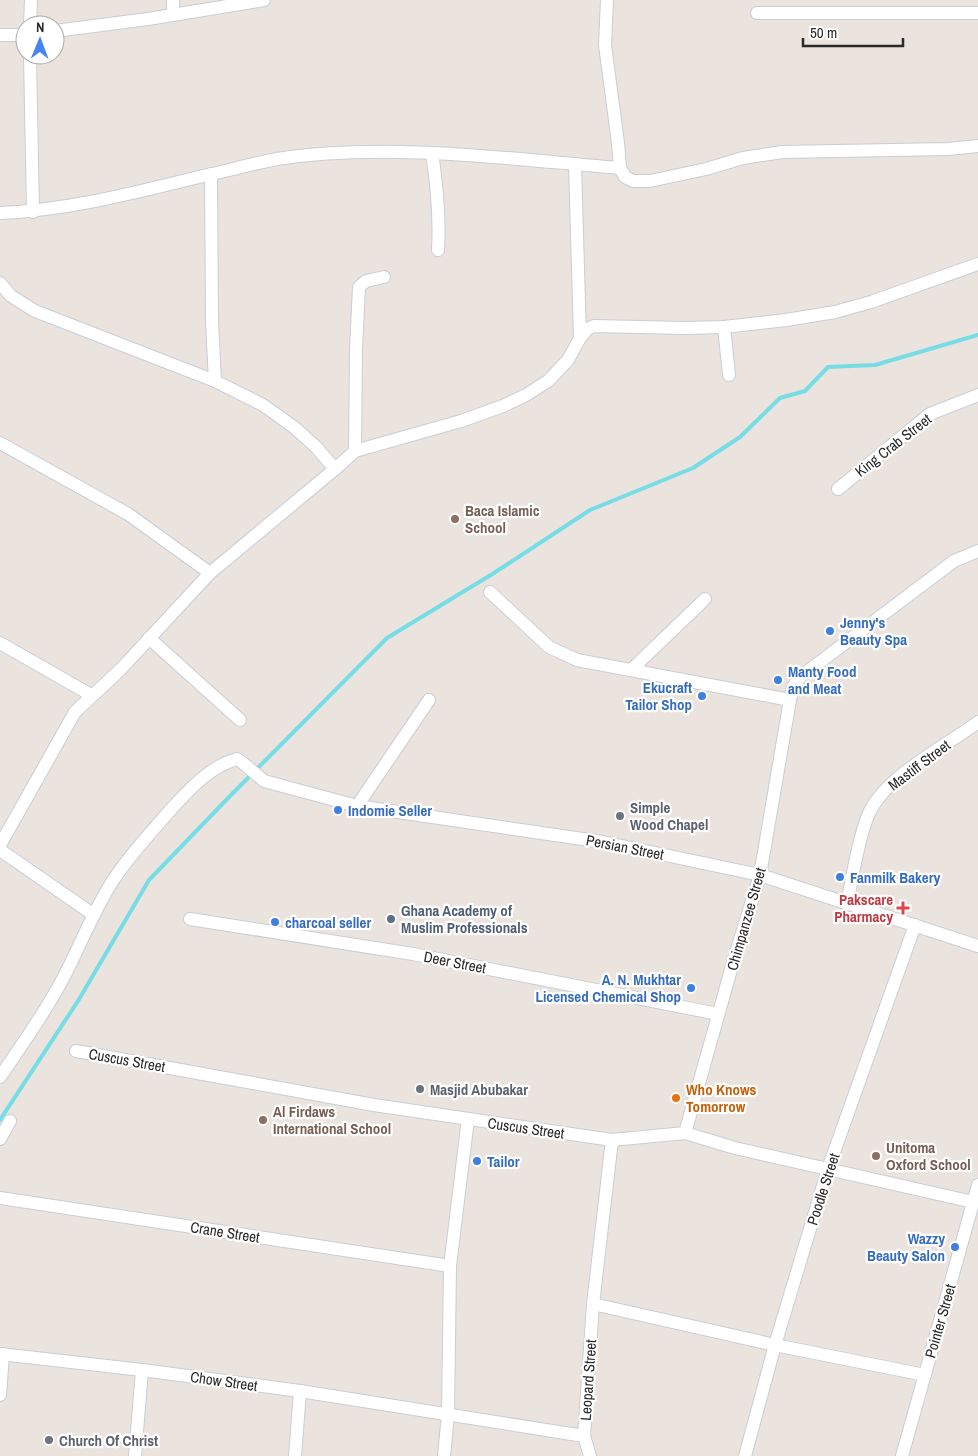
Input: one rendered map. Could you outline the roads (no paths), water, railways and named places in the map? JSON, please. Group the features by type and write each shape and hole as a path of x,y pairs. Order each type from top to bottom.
{"street":[{"path":"30,15 31,0"},
{"path":"173,0 174,14"},
{"path":"65,31 148,20 264,0"},
{"path":"607,0 605,45 620,168 625,177 633,182 650,181 706,169 743,158 782,152 948,149 978,146"},
{"path":"757,13 978,13"},
{"path":"0,35 15,35"},
{"path":"30,65 33,212"},
{"path":"0,213 33,212 122,195 286,158 349,153 432,153 620,168"},
{"path":"432,153 438,194 438,250"},
{"path":"575,164 580,338"},
{"path":"210,174 212,321 215,381"},
{"path":"0,845 75,712 120,670 210,573 355,451 460,421 503,406 526,395 548,381 568,360 580,338 588,329 594,326 724,327 786,320 835,312 871,302 978,264"},
{"path":"355,451 359,287 366,281 384,276"},
{"path":"0,283 11,296 35,311 215,381 263,405 295,428 316,447 335,469"},
{"path":"724,327 729,375"},
{"name":"King Crab Street","path":"838,489 930,414 978,395"},
{"path":"0,443 128,514 210,573"},
{"name":"Chimpanzee Street","path":"685,1133 760,874 793,687 800,677 954,561 978,551"},
{"path":"490,592 549,646 577,660 790,700"},
{"path":"631,670 705,599"},
{"path":"149,638 240,720"},
{"path":"0,643 91,696"},
{"path":"357,806 429,700"},
{"name":"Mastiff Street","path":"847,903 867,816 876,801 884,791 924,758 978,722"},
{"name":"Persian Street","path":"94,915 113,880 136,849 195,783 228,762 237,759 262,780 357,806 603,842 760,874 978,946"},
{"path":"0,850 94,915 62,982 47,1008 0,1077"},
{"name":"Deer Street","path":"190,919 413,954 718,1014"},
{"name":"Poodle Street","path":"745,1456 775,1345 828,1169 915,925"},
{"name":"Cuscus Street","path":"76,1051 374,1105 612,1140 685,1133 735,1148 974,1202"},
{"path":"444,1456 448,1414 450,1266 468,1119"},
{"path":"0,1139 10,1121"},
{"name":"Leopard Street","path":"590,1456 584,1436 593,1304 612,1140"},
{"name":"Pointer Street","path":"902,1456 978,1185"},
{"name":"Crane Street","path":"0,1198 450,1266"},
{"path":"593,1304 775,1345 925,1375"},
{"path":"0,1395 2,1354"},
{"name":"Chow Street","path":"2,1354 300,1391 584,1436"},
{"path":"135,1456 142,1370"},
{"path":"295,1456 300,1391"}],"waterway":[{"path":"0,1120 78,1001 149,880 387,638 494,573 590,510 693,468 740,437 780,398 805,391 828,367 875,365 978,335"}],"place":[{"name":"Baca Islamic School","path":"455,519"},
{"name":"Jenny's Beauty Spa","path":"830,631"},
{"name":"Manty Food and Meat","path":"778,680"},
{"name":"Ekucraft Tailor Shop","path":"702,696"},
{"name":"Indomie Seller","path":"338,810"},
{"name":"Simple Wood Chapel","path":"620,816"},
{"name":"Fanmilk Bakery","path":"840,877"},
{"name":"Pakscare Pharmacy","path":"903,908"},
{"name":"Ghana Academy of Muslim Professionals","path":"391,919"},
{"name":"charcoal seller","path":"275,922"},
{"name":"A. N. Mukhtar Licensed Chemical Shop","path":"691,988"},
{"name":"Masjid Abubakar","path":"420,1089"},
{"name":"Who Knows Tomorrow","path":"676,1098"},
{"name":"Al Firdaws International School","path":"263,1120"},
{"name":"Unitoma Oxford School","path":"876,1156"},
{"name":"Tailor","path":"477,1161"},
{"name":"Wazzy Beauty Salon","path":"955,1247"},
{"name":"Church Of Christ","path":"49,1440"}]}
